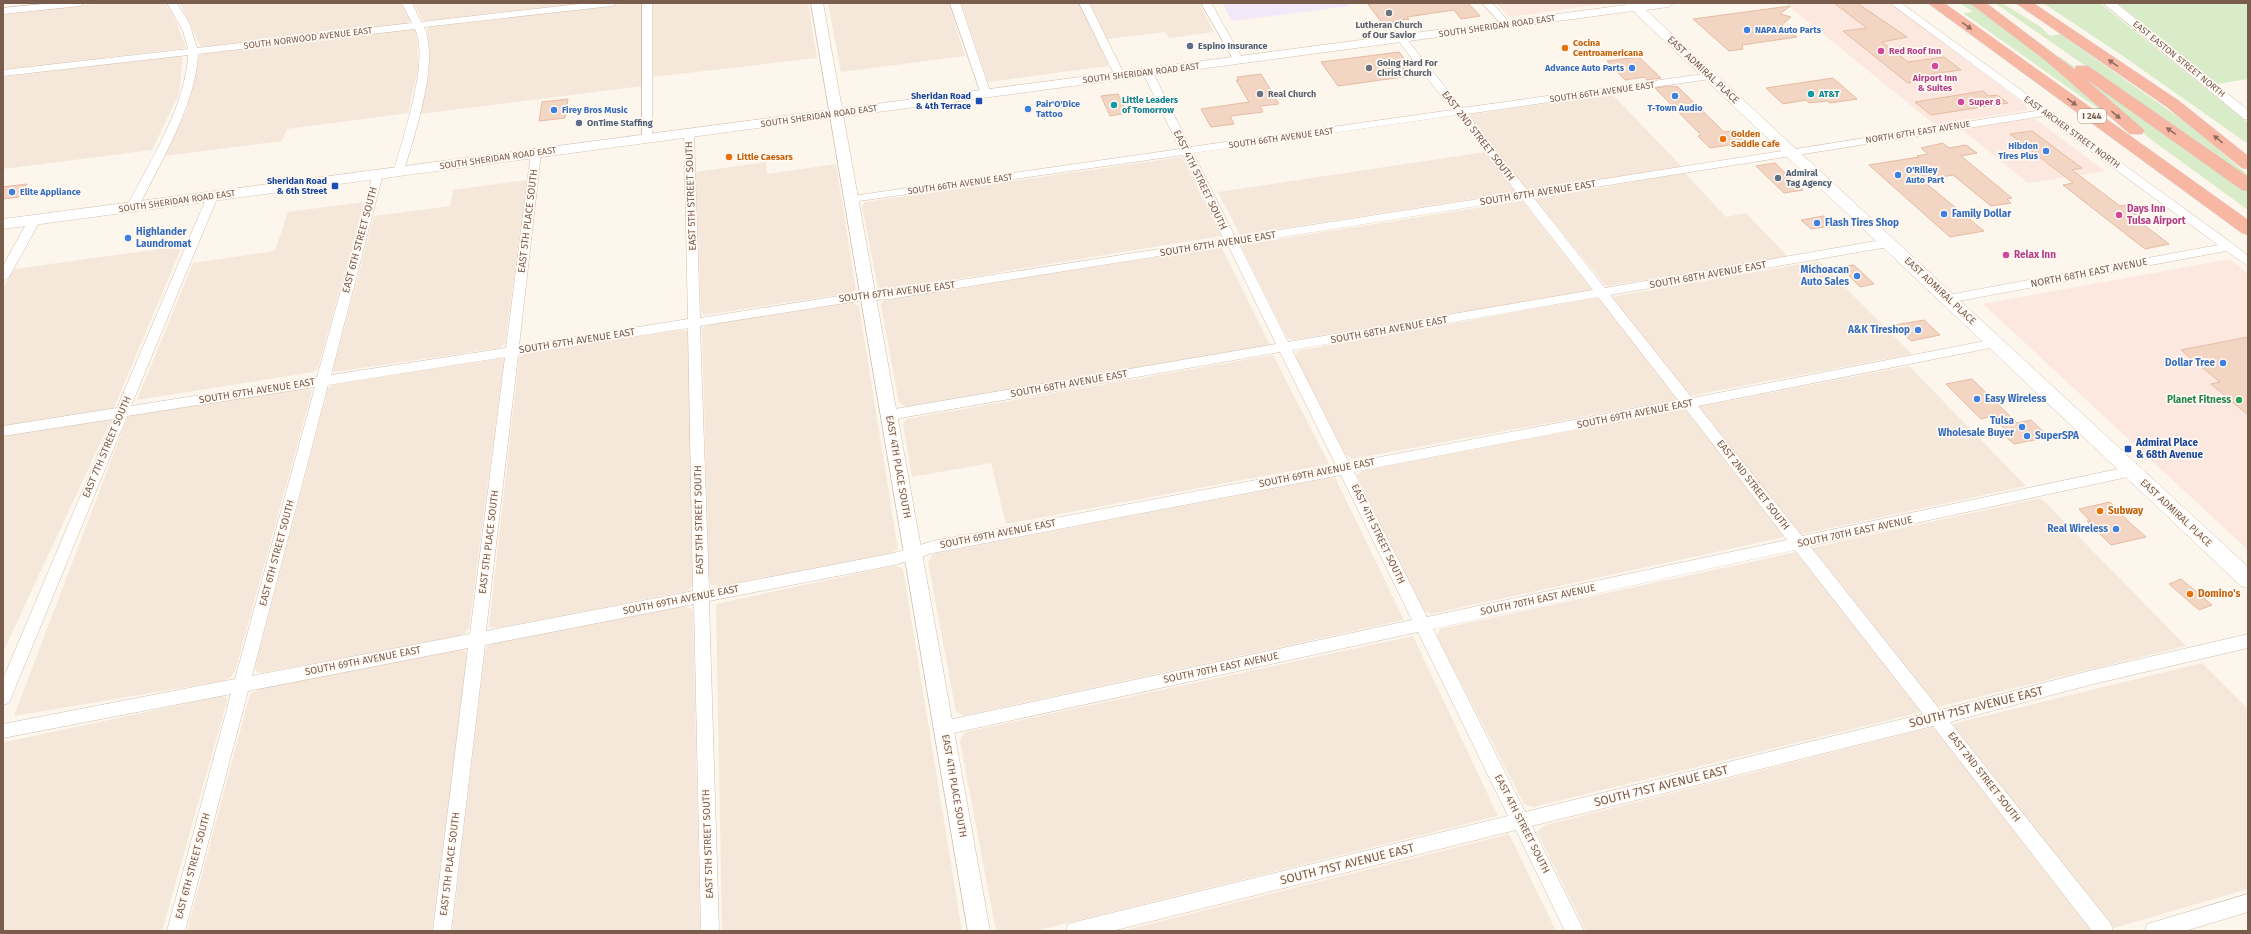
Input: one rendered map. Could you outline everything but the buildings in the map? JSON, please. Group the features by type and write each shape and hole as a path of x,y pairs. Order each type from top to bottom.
{"highway":[{"name":"I 244","path":"1935,3 2248,229"},
{"path":"1977,3 2050,57 2248,229"},
{"path":"1985,3 2225,168 2248,186"},
{"path":"2023,3 2173,104 2248,164"}],"main road":[{"name":"SOUTH SHERIDAN ROAD EAST","path":"3,224 1507,25 1633,5 1668,3"},
{"name":"EAST ADMIRAL PLACE","path":"1633,5 2248,580"}],"street":[{"path":"3,11 80,3"},
{"path":"133,206 184,99 193,51 183,20 172,3"},
{"path":"399,172 423,80 423,36 408,3"},
{"name":"SOUTH NORWOOD AVENUE EAST","path":"3,73 612,3"},
{"path":"647,3 647,139"},
{"name":"EAST 4TH PLACE SOUTH","path":"817,3 979,931"},
{"path":"955,3 986,94"},
{"path":"1084,3 1120,76"},
{"path":"1206,3 1239,60"},
{"path":"1487,3 1507,25"},
{"name":"EAST ARCHER STREET NORTH","path":"1895,3 2248,262"},
{"name":"EAST EASTON STREET NORTH","path":"2108,3 2248,116"},
{"name":"EAST 2ND STREET SOUTH","path":"1402,39 2104,931"},
{"name":"EAST 4TH STREET SOUTH","path":"1148,73 1575,931"},
{"name":"SOUTH 66TH AVENUE EAST","path":"852,199 1710,76"},
{"name":"NORTH 67TH EAST AVENUE","path":"1792,153 2044,113"},
{"name":"EAST 5TH STREET SOUTH","path":"689,133 710,931"},
{"name":"EAST 5TH PLACE SOUTH","path":"442,931 536,153"},
{"name":"SOUTH 67TH AVENUE EAST","path":"3,431 695,322 869,296 890,295 1792,153"},
{"name":"EAST 6TH STREET SOUTH","path":"176,931 378,174"},
{"name":"EAST 7TH STREET SOUTH","path":"3,698 212,196"},
{"path":"3,277 35,219"},
{"name":"SOUTH 68TH AVENUE EAST","path":"888,415 1888,243"},
{"name":"NORTH 68TH EAST AVENUE","path":"1948,300 2229,247"},
{"name":"SOUTH 69TH AVENUE EAST","path":"3,731 894,559 933,547 1345,468 1523,436 1995,343"},
{"name":"SOUTH 70TH EAST AVENUE","path":"944,728 2132,471"},
{"name":"SOUTH 71ST AVENUE EAST","path":"1075,931 1937,718 2092,677 2248,641"},
{"path":"2154,931 2248,903"}],"shaded area":[{"path":"104,3 165,3 177,24 186,48 3,70 3,14"},
{"path":"180,3 401,3 411,21 405,24 201,47"},
{"path":"414,3 595,3 427,22 422,20"},
{"path":"632,3 642,5 642,86 420,114 429,74 430,52 427,29 429,27"},
{"path":"653,3 808,3 817,58 653,77"},
{"path":"828,3 949,3 965,56 841,72"},
{"path":"961,3 1079,3 1109,66 988,82"},
{"path":"1090,3 1199,3 1214,32 1169,38 1165,32 1107,39"},
{"path":"1222,3 1348,3 1350,6 1232,21"},
{"path":"1496,3 1609,3 1509,17"},
{"path":"1785,3 1889,3 2025,104 2028,110 1935,125"},
{"path":"412,29 415,31 417,40 418,69 408,113 287,129 282,141 164,156 185,114 192,92 199,56 202,54"},
{"path":"183,55 179,94 152,150 3,169 3,77"},
{"path":"1612,94 1682,167 1527,191 1467,115"},
{"name":"Hibdon Tires Plus","path":"2034,118 2105,171 2028,183 1961,129"},
{"path":"1485,152 1516,192 1240,235 1218,192"},
{"path":"1182,157 1221,236 885,291 878,287 862,206 865,202"},
{"path":"766,162 767,174 836,164 856,290 850,293 704,315 701,312 696,172"},
{"path":"1685,173 1726,217 1746,213 1788,257 1606,286 1535,199"},
{"path":"527,180 505,344 499,348 334,372 333,370 374,216 450,206 453,190"},
{"path":"1522,201 1592,290 1292,340 1287,337 1241,245"},
{"path":"364,202 318,368 314,372 137,400 193,263 275,251 288,212"},
{"path":"182,246 113,410 3,427 3,288 14,269"},
{"path":"1221,246 1270,345 907,407 899,403 881,305 883,301"},
{"path":"2230,259 2248,274 2248,550 1983,304"},
{"path":"1819,261 1912,354 1689,396 1611,297"},
{"path":"1600,297 1679,399 1352,459 1345,454 1295,356 1298,351 1302,350"},
{"path":"852,302 859,306 898,549 892,553 720,586 711,585 709,580 702,328 711,324"},
{"path":"680,329 687,331 688,334 693,584 691,588 687,591 498,628 489,627 519,358 524,353"},
{"path":"1273,355 1329,464 1006,524 991,463 912,477 903,425 906,419"},
{"path":"501,357 504,360 469,628 465,633 459,636 262,673 257,672 255,668 328,389 334,384"},
{"path":"1909,366 2026,486 1798,535 1697,407"},
{"path":"307,388 312,391 235,671 231,677 222,681 14,716 128,416"},
{"path":"1685,409 1785,537 1431,614 1423,609 1357,475 1363,470"},
{"path":"112,418 3,652 3,435"},
{"path":"1335,477 1404,620 967,715 956,712 928,562 933,554"},
{"path":"2041,498 2186,646 1937,707 1811,548"},
{"path":"1797,552 1922,712 1533,807 1524,804 1437,636 1440,629"},
{"path":"893,566 903,569 962,931 722,931 716,604"},
{"path":"683,606 691,608 693,611 700,931 452,931 485,651 488,646 496,642"},
{"path":"1413,636 1498,816 1035,931 996,931 960,741 966,732"},
{"path":"462,649 466,651 467,658 432,931 187,931 250,694 262,688"},
{"path":"2202,663 2248,709 2248,889 2114,928 1952,724"},
{"path":"222,696 227,698 227,701 162,931 3,931 3,747 5,742"},
{"path":"1933,727 2092,931 1586,931 1537,832 1545,825"},
{"path":"1509,834 1556,931 1121,931"}],"green space":[{"path":"1960,3 1971,3 2021,38 2121,125 1963,13 1973,12"},
{"path":"1995,3 2002,3 2041,27 2050,36 2060,34 2191,126 2248,175 2248,182 2150,111"},
{"path":"2043,3 2100,3 2248,123 2248,144 2123,56"},
{"path":"2248,3 2248,79 2217,84 2118,4"},
{"path":"2056,57 2060,57 2160,126 2248,191 2248,210 2149,138"}],"place":[{"name":"Lutheran Church of Our Savior","path":"1389,13"},
{"name":"NAPA Auto Parts","path":"1747,30"},
{"name":"Espino Insurance","path":"1190,46"},
{"name":"Cocina Centroamericana","path":"1565,48"},
{"name":"Red Roof Inn","path":"1881,51"},
{"name":"Airport Inn & Suites","path":"1935,66"},
{"name":"Going Hard For Christ Church","path":"1369,68"},
{"name":"Advance Auto Parts","path":"1632,68"},
{"name":"Real Church","path":"1260,94"},
{"name":"AT&T","path":"1811,94"},
{"name":"T-Town Audio","path":"1675,96"},
{"name":"Sheridan Road & 4th Terrace","path":"979,101"},
{"name":"Super 8","path":"1961,102"},
{"name":"Little Leaders of Tomorrow","path":"1114,105"},
{"name":"Pair'O'Dice Tattoo","path":"1028,109"},
{"name":"Firey Bros Music","path":"554,110"},
{"name":"OnTime Staffing","path":"579,123"},
{"name":"Golden Saddle Cafe","path":"1723,139"},
{"name":"Hibdon Tires Plus","path":"2046,151"},
{"name":"Little Caesars","path":"729,157"},
{"name":"O'Rilley Auto Part","path":"1898,175"},
{"name":"Admiral Tag Agency","path":"1778,178"},
{"name":"Sheridan Road & 6th Street","path":"335,186"},
{"name":"Elite Appliance","path":"12,192"},
{"name":"Family Dollar","path":"1944,214"},
{"name":"Days Inn Tulsa Airport","path":"2119,215"},
{"name":"Flash Tires Shop","path":"1817,223"},
{"name":"Highlander Laundromat","path":"128,238"},
{"name":"Relax Inn","path":"2006,255"},
{"name":"Michoacan Auto Sales","path":"1857,276"},
{"name":"A&K Tireshop","path":"1918,330"},
{"name":"Dollar Tree","path":"2223,363"},
{"name":"Easy Wireless","path":"1977,399"},
{"name":"Planet Fitness","path":"2239,400"},
{"name":"Tulsa Wholesale Buyer","path":"2022,427"},
{"name":"SuperSPA","path":"2027,436"},
{"name":"Admiral Place & 68th Avenue","path":"2128,449"},
{"name":"Subway","path":"2100,511"},
{"name":"Real Wireless","path":"2116,529"},
{"name":"Domino's","path":"2190,594"}]}
